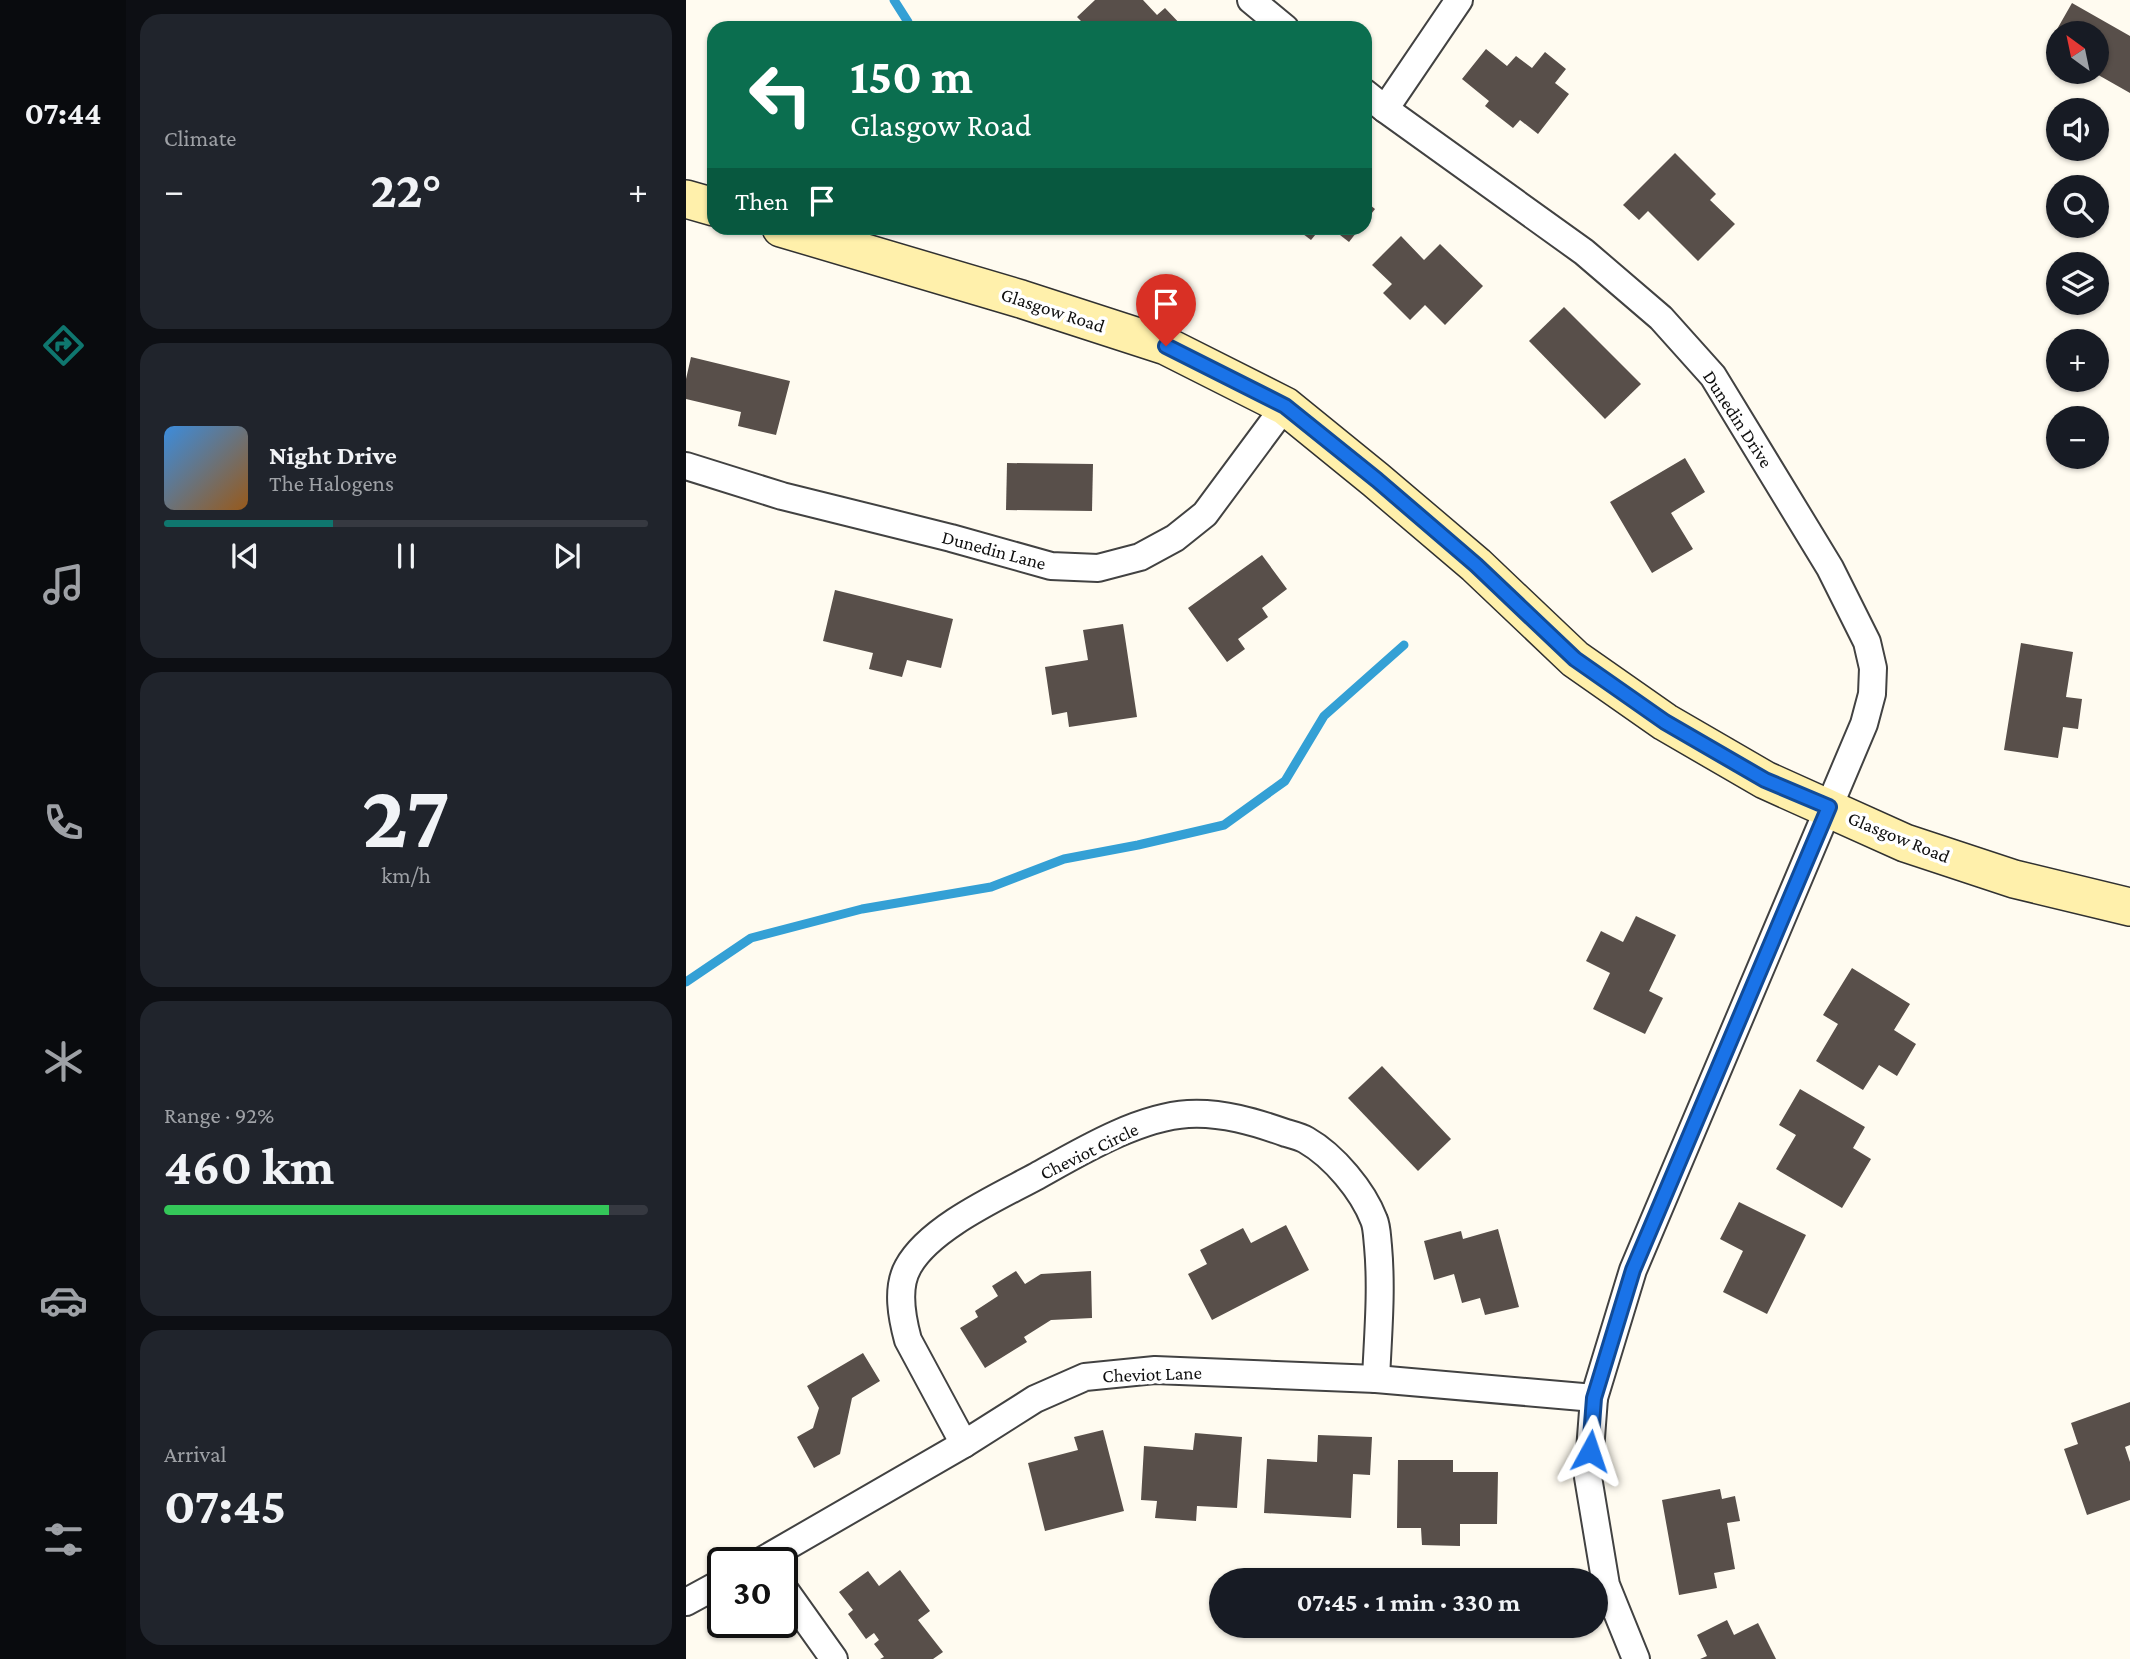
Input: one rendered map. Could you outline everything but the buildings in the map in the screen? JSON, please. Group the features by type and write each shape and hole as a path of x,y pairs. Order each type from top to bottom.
{"street":[{"path":"1251,0 1277,21"},
{"name":"Dunedin Drive","path":"1460,0 1375,101 1584,253 1661,318 1713,376 1830,568 1867,642 1873,668 1872,694 1864,724 1633,1270 1594,1398 1588,1477 1606,1585 1636,1659"},
{"path":"686,199 707,205"},
{"name":"Glasgow Road","path":"805,235 1021,299 1166,346 1285,406 1476,565 1575,659 1665,722 1765,780 1905,843 2014,879 2130,907"},
{"name":"Dunedin Lane","path":"686,466 782,496 1051,566 1098,568 1140,557 1175,538 1206,514 1285,406"},
{"name":"Cheviot Circle","path":"964,1444 908,1339 903,1322 902,1302 902,1286 907,1268 919,1251 936,1236 973,1211 1022,1184 1106,1138 1146,1123 1187,1114 1248,1120 1306,1140 1349,1175 1376,1222 1381,1277 1376,1378"},
{"name":"Cheviot Lane","path":"788,1547 964,1444 1035,1399 1085,1377 1155,1370 1376,1378 1594,1398"},
{"path":"686,1602 707,1591"},
{"path":"798,1608 834,1659"}],"waterway":[{"path":"894,0 907,21"},
{"path":"686,982 751,938 862,909 991,887 1064,859 1224,825 1285,781 1324,716 1404,645"}],"route":[{"path":"1166,346 1285,406 1476,565 1575,659 1665,722 1765,780 1829,807 1633,1270 1594,1398 1590,1451"}]}
